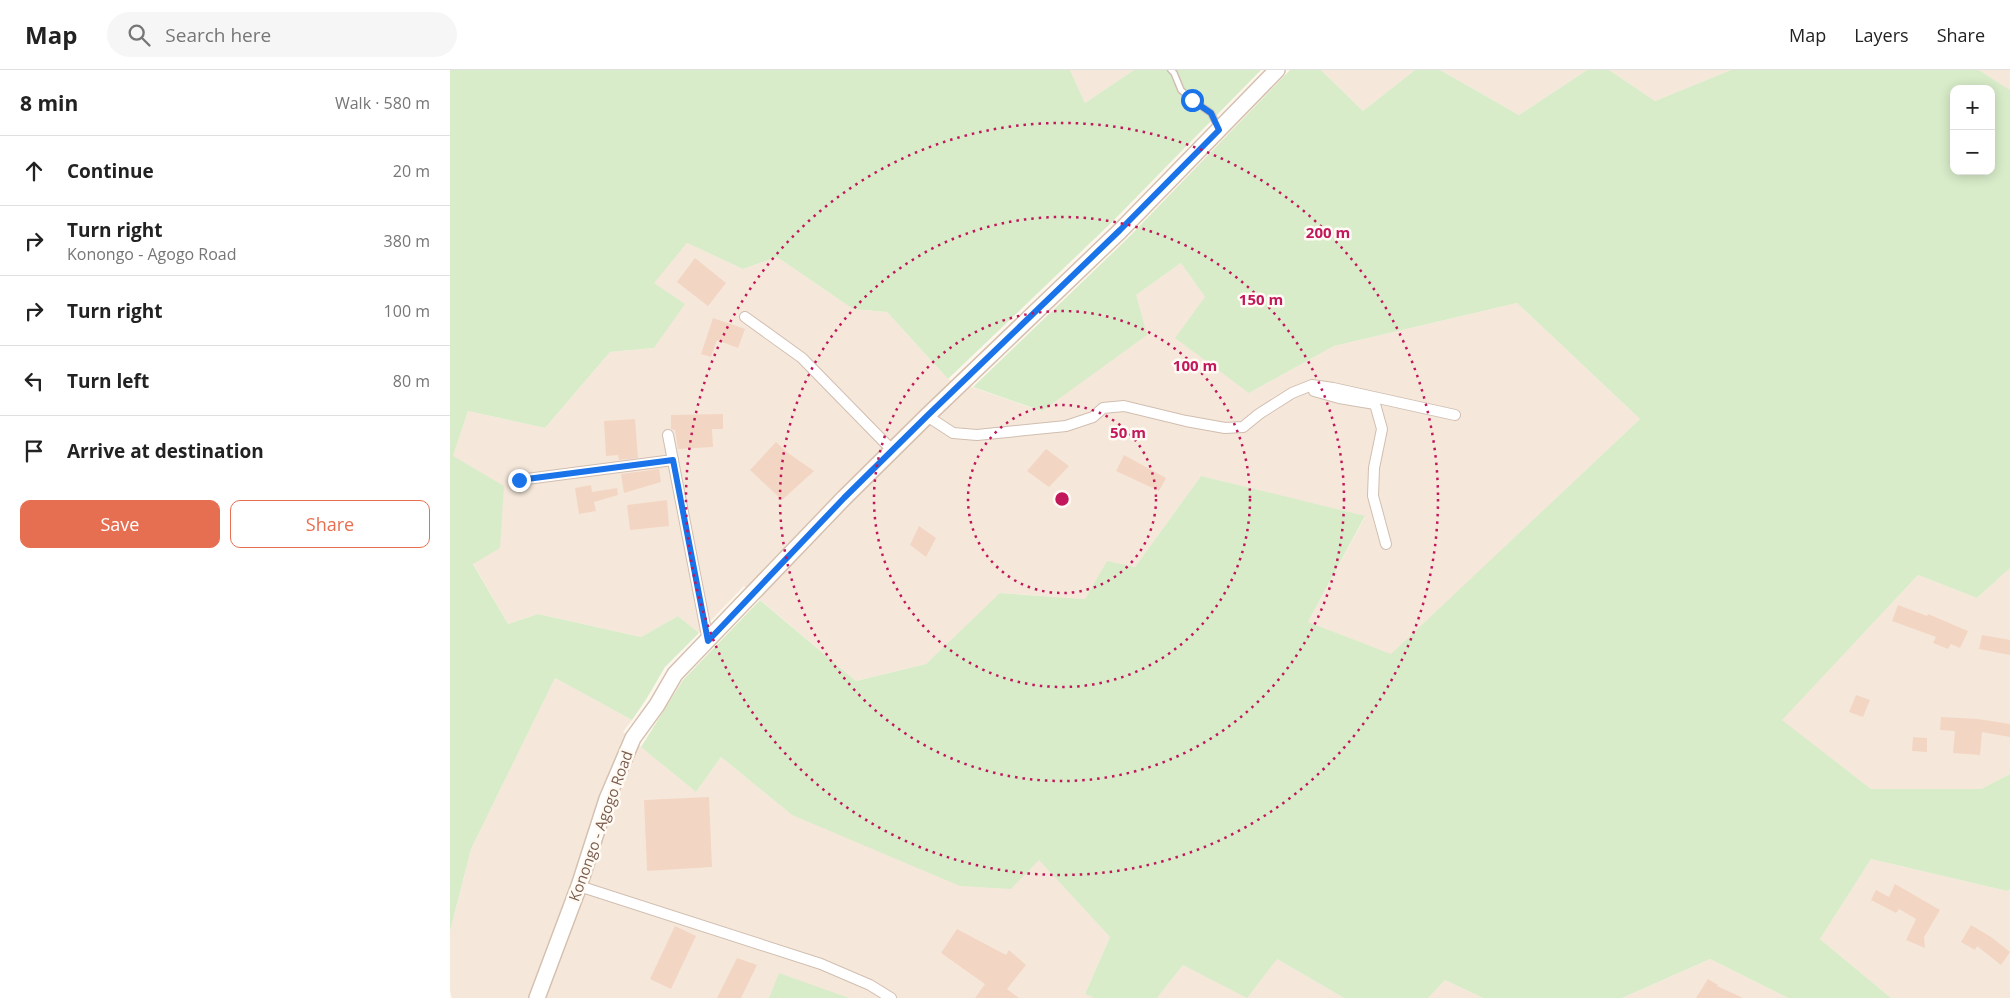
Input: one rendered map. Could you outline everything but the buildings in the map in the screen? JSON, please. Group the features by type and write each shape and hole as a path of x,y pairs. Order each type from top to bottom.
{"main road":[{"name":"Konongo - Agogo Road","path":"537,998 579,886 607,799 633,738 657,705 675,674 844,498 1120,230 1277,70"}],"street":[{"path":"745,318 802,358 892,450"},
{"path":"927,416 953,433 977,436 1066,426 1093,417 1103,408 1124,406 1186,421 1226,428 1243,427 1292,393 1312,385 1455,415"},
{"path":"1314,391 1338,398 1374,404 1382,429 1374,468 1373,496 1386,544"},
{"path":"668,435 708,641"},
{"path":"519,480 673,460"},
{"path":"579,886 820,964 892,998"}],"lane":[{"path":"1171,70 1181,90 1211,113 1219,130"}],"shaded area":[{"path":"1070,70 1134,70 1085,103"},
{"path":"1321,70 1415,70 1363,111"},
{"path":"1440,70 1587,70 1519,115"},
{"path":"1609,70 1731,70 1655,101"},
{"path":"1979,70 2010,70 2010,90"},
{"path":"687,243 743,269 777,257 853,309 887,312 948,379 1041,411 1136,295 1181,263 1205,297 1249,393 1334,346 1517,303 1640,419 1391,655 1308,622 1365,517 1201,476 1135,567 1107,562 1085,599 1001,593 926,664 856,681 744,586 699,633 678,616 641,637 538,614 508,624 473,563 453,456 468,411 545,428 610,352 654,348 653,283"},
{"path":"2010,568 2010,774 1981,789 1871,789 1781,720 1918,575 1977,598"},
{"path":"555,678 632,720 623,732 696,792 721,757 792,815 1039,859 1110,937 1085,994 1094,998 452,998 450,990 450,931 471,849"},
{"path":"1871,859 2007,891 2010,889 2010,998 1891,998 1820,939"},
{"path":"1277,959 1344,998 1157,998 1183,965"},
{"path":"1710,959 1788,998 1622,998"},
{"path":"1445,980 1483,998 1428,998"}],"green space":[{"path":"450,70 1070,70 1085,103 1134,70 1261,70 1112,222 948,379 887,312 853,309 777,257 743,269 687,243 654,283 685,304 654,348 610,352 545,428 468,411 453,456 504,486 500,548 473,564 508,624 538,614 641,637 678,616 699,633 665,667 632,720 555,678 471,849 450,931"},
{"path":"1290,70 1321,70 1363,111 1415,70 1440,70 1519,115 1587,70 1609,70 1655,101 1731,70 1979,70 2010,90 2010,568 1977,598 1918,575 1782,720 1871,789 1981,789 2010,774 2010,889 2007,891 1871,859 1820,939 1891,998 1788,998 1710,959 1622,998 1483,998 1445,980 1428,998 1344,998 1277,959 1247,998 1183,965 1157,998 1094,998 1085,994 1110,937 1039,860 1011,889 960,886 792,815 721,757 696,792 641,747 683,680 760,600 856,681 926,664 1000,593 1085,599 1107,561 1135,567 1201,476 1365,516 1308,622 1391,654 1640,419 1517,303 1334,346 1249,393 1175,338 1205,297 1181,263 1136,295 1147,335 1042,411 973,387 1128,238"},
{"path":"779,973 849,998 769,998"}],"route":[{"path":"519,480 673,460 708,641 844,498 1120,230 1219,130 1211,113 1192,100"}]}
